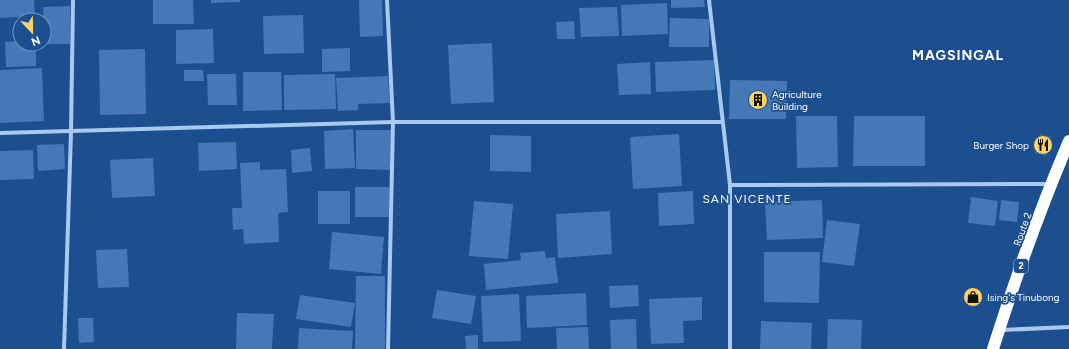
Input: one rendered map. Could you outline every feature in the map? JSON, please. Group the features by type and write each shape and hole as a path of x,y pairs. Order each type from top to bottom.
{"highway":[{"name":"Route 2","path":"993,349 1051,184 1069,141"}],"street":[{"path":"64,349 71,132 73,0"},
{"path":"387,0 392,122 388,349"},
{"path":"709,0 730,185 730,349"},
{"path":"0,134 392,122 722,122"},
{"path":"730,185 1051,184"},
{"path":"999,330 1069,327"}],"building":[{"path":"0,0 34,0 35,12 12,12 12,17 0,18"},
{"path":"153,0 193,0 194,24 153,24"},
{"path":"211,0 240,0 240,2 211,3"},
{"path":"359,0 382,0 383,36 360,37"},
{"path":"671,0 704,0 705,7 671,8"},
{"path":"667,3 668,34 622,36 621,5"},
{"path":"70,6 70,44 52,44 52,12 43,12 43,7"},
{"path":"617,7 619,36 581,37 579,8"},
{"path":"303,15 304,53 264,54 263,16"},
{"path":"670,18 709,19 709,47 669,47"},
{"path":"574,21 575,39 557,39 556,22"},
{"path":"213,29 214,63 176,64 176,30"},
{"path":"5,42 12,42 12,52 36,52 36,66 6,67"},
{"path":"492,43 494,102 451,104 448,45"},
{"path":"350,48 350,71 322,72 322,49"},
{"path":"145,49 146,114 100,115 99,50"},
{"path":"714,60 715,90 656,92 655,62"},
{"path":"650,62 651,94 619,95 617,64"},
{"path":"42,68 44,121 0,123 0,70"},
{"path":"184,70 203,70 204,81 184,81"},
{"path":"243,72 281,72 282,110 243,111"},
{"path":"207,74 236,74 237,105 208,105"},
{"path":"335,74 336,109 284,110 284,75"},
{"path":"388,76 390,103 358,104 358,110 338,111 336,78"},
{"name":"Agriculture Building","path":"730,80 787,81 786,119 729,119"},
{"path":"796,116 837,116 838,167 797,168"},
{"path":"854,116 925,116 925,166 853,166"},
{"path":"353,129 355,168 325,169 324,131"},
{"path":"356,130 391,130 390,170 356,169"},
{"path":"679,134 682,186 633,189 630,137"},
{"name":"Burger Shop","path":"1040,134 1051,137 1046,156 1035,153"},
{"path":"490,135 531,136 531,172 490,171"},
{"path":"236,142 237,169 199,171 198,143"},
{"path":"64,144 65,169 38,171 37,145"},
{"path":"310,148 312,171 292,173 291,150"},
{"path":"33,150 34,179 0,180 0,151"},
{"path":"153,158 155,196 112,198 110,160"},
{"path":"260,162 260,170 286,169 288,212 278,213 279,242 244,244 243,229 233,230 232,208 242,208 240,163"},
{"path":"355,187 389,187 389,217 355,217"},
{"path":"318,191 350,191 350,224 318,224"},
{"path":"693,191 694,224 659,226 658,193"},
{"path":"971,197 998,201 995,226 968,223"},
{"path":"822,200 823,238 767,240 765,202"},
{"path":"1001,200 1019,202 1017,222 999,220"},
{"path":"474,201 513,204 508,259 469,256"},
{"path":"610,211 612,254 558,258 556,214"},
{"path":"827,220 860,224 854,266 822,262"},
{"path":"332,232 384,237 381,274 329,269"},
{"path":"127,249 129,287 98,288 96,250"},
{"path":"545,251 546,258 555,257 558,283 486,290 484,264 521,260 520,253"},
{"path":"764,252 820,252 819,303 764,302"},
{"path":"356,276 385,276 385,349 355,349"},
{"path":"638,285 639,306 610,308 609,286"},
{"path":"437,290 476,296 471,324 432,318"},
{"path":"586,293 587,325 527,328 526,296"},
{"path":"519,294 521,341 483,342 481,296"},
{"path":"300,295 355,303 351,327 296,319"},
{"path":"702,297 702,320 683,321 684,343 651,344 649,299"},
{"path":"237,313 274,314 272,349 236,349"},
{"path":"78,318 93,318 94,342 79,343"},
{"path":"636,319 637,349 611,349 610,320"},
{"path":"828,319 862,320 861,349 827,349"},
{"path":"761,321 812,323 811,349 760,349"},
{"path":"588,327 589,349 557,349 556,328"},
{"path":"299,328 353,331 352,349 298,349"},
{"path":"478,335 478,349 466,349 465,336"}],"place":[{"name":"Agriculture Building","path":"758,100"},
{"name":"Burger Shop","path":"1043,145"},
{"name":"Ising's Tinubong","path":"973,297"}],"district":[{"name":"MAGSINGAL","path":"958,55"},
{"name":"SAN VICENTE","path":"747,199"}]}
